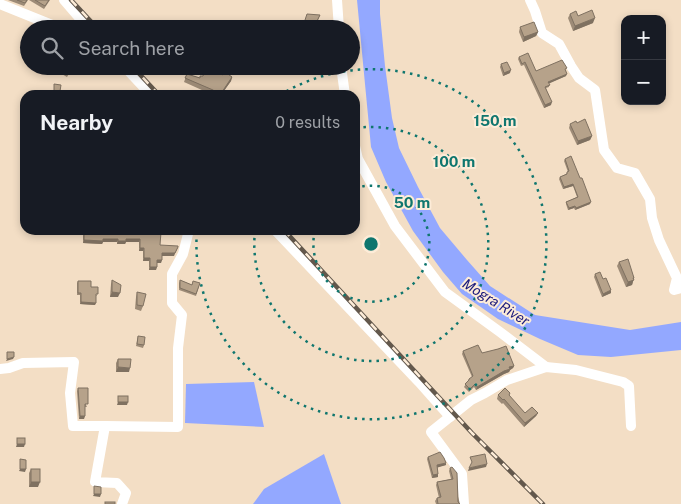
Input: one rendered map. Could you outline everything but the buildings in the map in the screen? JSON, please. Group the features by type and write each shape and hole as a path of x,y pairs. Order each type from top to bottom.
{"street":[{"path":"64,0 81,20"},
{"path":"337,0 339,20"},
{"path":"530,0 542,33 559,44 579,78 594,90 604,150 616,168 635,173 650,199 652,218 677,278 674,290 681,288"},
{"path":"0,4 41,20"},
{"path":"132,75 146,90"},
{"path":"342,75 344,90"},
{"path":"360,163 395,226 445,292 546,367"},
{"path":"0,369 23,363 74,362 70,393 73,426 178,427 178,348 182,314 172,303 172,274 183,254 188,235"},
{"path":"280,235 450,417"},
{"path":"464,504 462,474 431,432 471,400 507,380 546,367 576,370 623,382 629,386 631,426"},
{"path":"105,426 95,482 117,483 126,493 122,504"}],"water":[{"name":"Mogra River","path":"357,0 380,0 385,66 392,118 399,148 440,228 490,286 535,315 630,330 681,322 681,350 611,357 578,355 498,319 462,294 413,231 386,182 371,147"},
{"path":"254,382 264,427 185,423 186,384"},
{"path":"324,454 341,504 253,504 264,489"}],"railway":[{"path":"71,0 90,20"},
{"path":"140,75 154,90"},
{"path":"289,235 472,433 543,504"}]}
